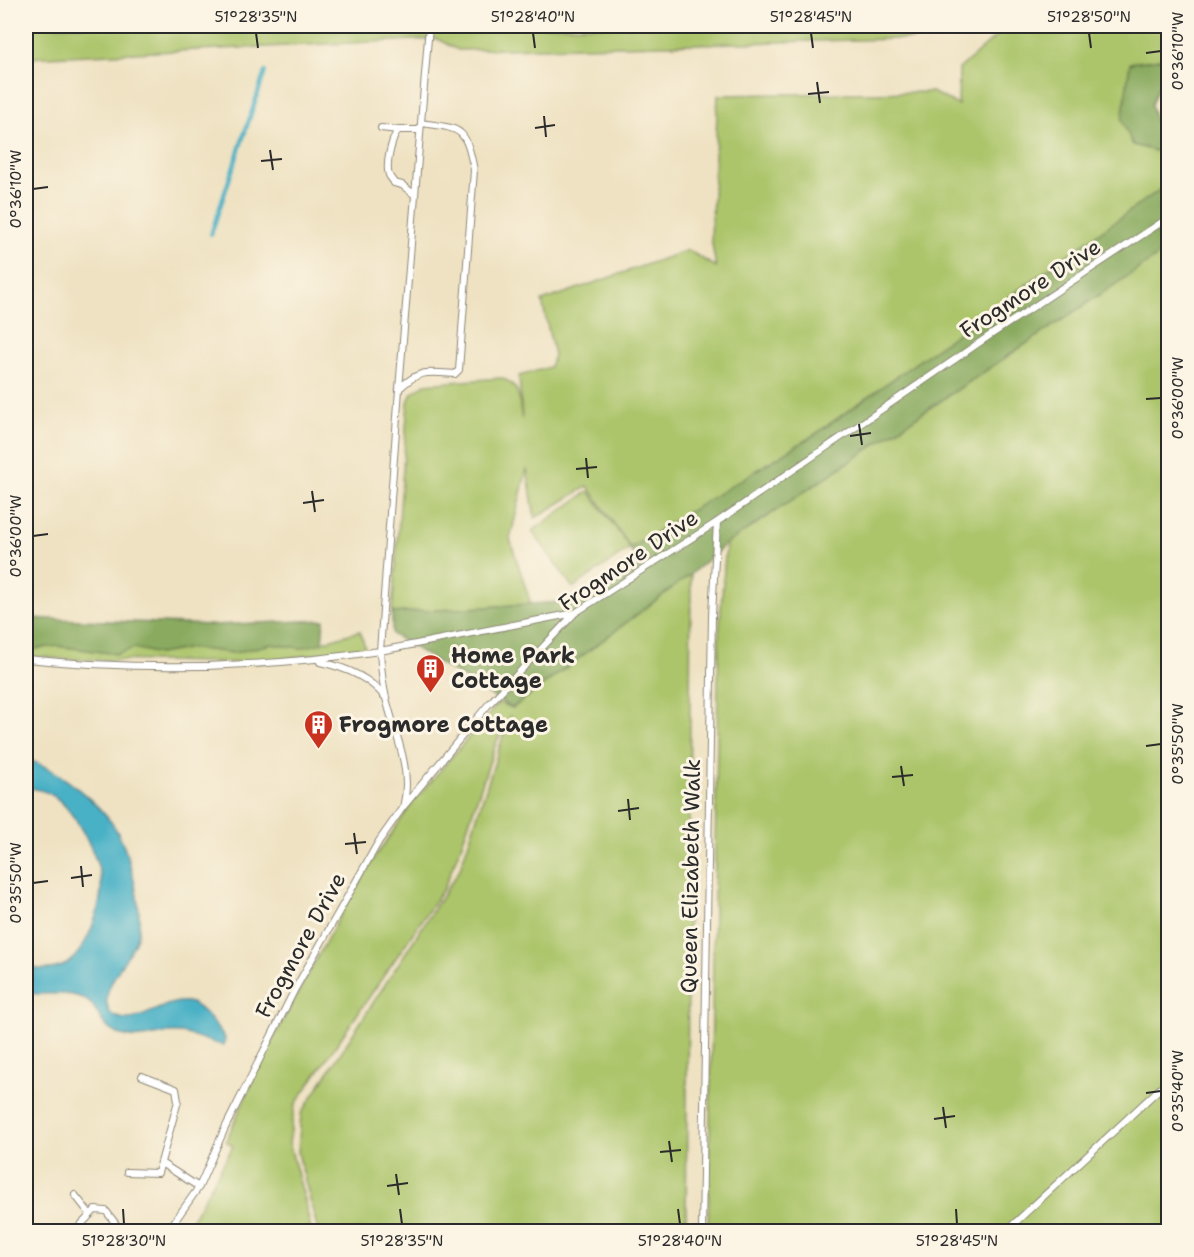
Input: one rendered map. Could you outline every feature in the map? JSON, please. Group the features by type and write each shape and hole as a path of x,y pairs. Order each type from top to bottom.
{"lane":[{"path":"403,807 406,792 402,752 386,698 380,651 429,26"},
{"path":"381,128 398,130 420,126 455,128 468,142 474,170 459,370 455,374 431,372 411,377 399,389"},
{"path":"398,130 392,139 388,174 394,183 402,185 415,195"},
{"name":"Frogmore Drive","path":"167,1232 199,1187 225,1128 295,989 364,866 403,807 488,705 575,613 717,522 989,336 1168,218"},
{"name":"Queen Elizabeth Walk","path":"702,1232 712,615 717,522"},
{"path":"26,659 70,664 158,666 230,666 314,660 380,651 575,613"},
{"path":"314,660 337,665 358,675 379,689 386,698"},
{"path":"127,1172 158,1173 178,1101 176,1089 142,1077"},
{"path":"1005,1232 1168,1081"},
{"path":"161,1162 199,1187"},
{"path":"75,1195 90,1215"},
{"path":"74,1232 95,1210 106,1211 122,1232"}],"green space":[{"path":"26,26 964,26 937,38 458,50 437,39 26,58"},
{"path":"1008,26 1168,26 1168,58 1130,63 1133,145 1168,154 1168,184 814,435 633,551 588,486 535,518 527,469 510,539 531,604 392,613 408,402 412,393 425,384 501,378 513,385 516,390 522,419 519,376 550,367 554,355 542,301 688,250 716,267 711,238 718,95 932,92 958,105 959,69"},
{"path":"1168,58 1168,79 1161,80 1151,105 1158,131 1168,130 1168,154 1133,145 1122,121 1130,63"},
{"path":"1168,84 1168,118 1161,118 1160,85"},
{"path":"1168,184 1168,249 726,544 691,574 512,708 392,634 392,613 592,600 639,567 630,548 814,435"},
{"path":"1168,249 1168,1231 708,1232 719,634 726,544"},
{"path":"589,491 630,548 573,588 532,531"},
{"path":"691,574 686,1231 318,1231 298,1153 301,1114 460,869 510,715 496,743 461,846 444,888 295,1105 289,1143 311,1231 181,1232 194,1216 233,1146 226,1141 263,1058 338,919 373,860 414,801 498,703 513,708"},
{"path":"26,618 214,625 324,620 322,643 301,648 271,644 234,653 191,648 159,654 134,648 117,654 58,646 26,648"},
{"path":"360,631 365,647 258,663 62,659 26,655 26,648 57,646 117,654 134,647 159,654 191,648 234,653 271,644 301,648"}],"water":[{"path":"26,760 64,778 102,811 118,833 127,854 134,879 139,927 131,949 107,993 107,1004 111,1014 130,1019 178,1002 188,1002 198,1007 213,1023 225,1038 224,1045 179,1033 141,1037 126,1036 108,1028 92,1005 78,996 26,993 26,967 58,968 71,961 78,952 96,916 101,882 96,860 84,834 69,811 52,795 26,787"}],"waterway":[{"path":"211,234 265,72"}],"place":[{"name":"Home Park Cottage","path":"430,694"},
{"name":"Frogmore Cottage","path":"318,750"}]}
